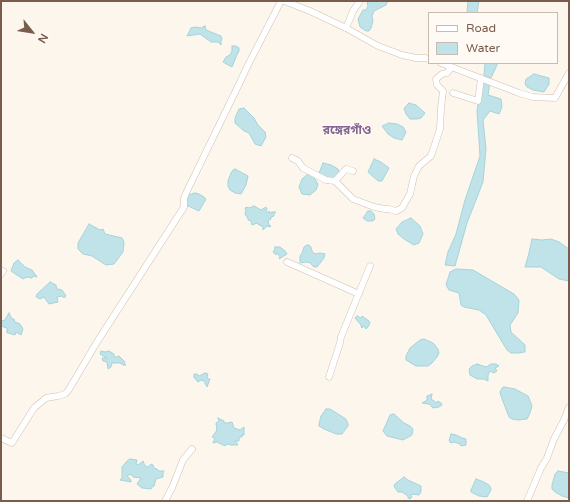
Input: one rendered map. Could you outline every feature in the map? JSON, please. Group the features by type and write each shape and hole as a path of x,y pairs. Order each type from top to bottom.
{"street":[{"path":"1,438 12,443 34,408 46,398 66,394 68,391 96,342 184,207 184,198 188,189 247,67 281,1"},
{"path":"284,1 310,10 378,46 402,55 428,59"},
{"path":"346,28 353,11 360,1"},
{"path":"444,64 533,97 555,98 569,73"},
{"path":"292,158 298,161 303,168 309,172 326,180 335,181 353,199 374,207 396,211 402,208 410,194 414,176 419,166 431,156 440,129 443,91 437,84 436,80 442,74 447,73 450,66"},
{"path":"453,93 478,101 481,78"},
{"path":"335,181 346,169 353,171"},
{"path":"287,262 358,294"},
{"path":"329,377 341,337 370,266"},
{"path":"527,501 569,407"},
{"path":"166,501 183,460 192,449"}],"water":[{"path":"368,1 388,1 386,5 374,11 371,28 369,31 366,31 360,27 358,19 363,10 366,10"},
{"path":"468,1 479,1 477,12 467,12"},
{"path":"205,26 206,30 221,36 221,45 218,42 211,42 200,34 187,36 191,28 201,28"},
{"path":"232,46 239,48 239,51 232,67 223,62 226,57 230,55"},
{"path":"485,64 497,64 491,78 484,76"},
{"path":"534,74 549,78 549,84 544,92 533,90 525,84 526,79"},
{"path":"482,81 490,83 488,95 501,99 502,107 499,114 490,111 483,120 486,149 483,182 467,223 455,266 445,265 480,156 477,111"},
{"path":"409,103 416,105 425,113 421,118 410,119 406,114 404,108"},
{"path":"244,108 265,132 266,137 261,146 255,144 249,133 244,131 235,123 235,118 239,109"},
{"path":"389,123 397,124 403,127 406,132 402,140 394,138 388,134 382,126"},
{"path":"374,159 389,168 382,181 378,181 368,172"},
{"path":"323,163 338,169 340,175 331,181 319,173"},
{"path":"235,169 248,176 246,185 241,194 230,190 228,186 231,173"},
{"path":"308,174 313,176 318,184 316,190 310,195 302,194 299,187 302,179"},
{"path":"195,193 206,199 199,211 184,204 188,195"},
{"path":"254,206 261,210 266,207 267,213 269,211 270,213 276,212 268,221 269,225 271,226 270,227 267,226 263,230 263,227 257,223 252,225 251,221 248,220 245,213 245,208"},
{"path":"368,211 371,211 374,214 375,219 373,221 367,221 363,218"},
{"path":"411,218 420,226 423,234 419,243 414,245 398,234 396,229 402,222"},
{"path":"89,224 100,230 103,229 105,234 122,238 124,242 123,252 114,264 106,265 92,256 83,254 78,249 78,243"},
{"path":"532,239 551,239 559,242 569,249 569,281 559,279 541,267 525,267"},
{"path":"307,245 311,247 315,254 325,254 324,258 317,267 314,267 311,263 300,263 300,256 304,247"},
{"path":"275,247 280,247 287,254 279,259 280,257 278,254 277,253 276,255 273,252"},
{"path":"18,260 25,267 32,270 37,277 33,276 32,278 27,277 23,279 11,271 14,263"},
{"path":"456,269 473,270 514,294 519,300 518,313 510,325 511,332 525,345 525,352 511,353 507,350 486,315 479,310 461,305 459,293 449,290 446,285 450,272"},
{"path":"50,282 56,285 57,289 62,290 66,296 64,298 62,296 57,297 58,302 49,304 44,297 40,299 36,297 37,294"},
{"path":"9,313 12,319 20,324 23,329 21,335 16,332 15,335 7,333 7,328 1,326 1,320 4,321"},
{"path":"357,316 361,318 362,316 369,321 370,323 366,329 363,326 362,328 355,318"},
{"path":"424,339 433,343 438,349 439,353 428,366 416,366 406,360 406,356 410,348 420,340"},
{"path":"101,351 109,351 114,354 114,357 119,356 126,365 112,363 111,367 108,369 107,362 103,361 102,358 107,358 100,354"},
{"path":"477,364 486,367 491,364 496,364 499,366 495,368 497,371 494,373 490,371 488,381 484,379 477,379 470,375 469,369"},
{"path":"205,373 208,374 207,377 210,379 207,387 204,381 201,380 198,382 196,378 194,378 194,374 199,376"},
{"path":"504,387 515,389 528,396 532,406 527,419 518,420 509,417 500,392"},
{"path":"432,394 431,399 437,403 438,401 442,405 433,408 429,404 422,403 427,400 427,396"},
{"path":"326,409 330,409 346,419 348,426 342,434 336,434 319,426 321,416"},
{"path":"394,414 413,429 412,435 403,440 387,436 383,431 390,415"},
{"path":"218,418 224,421 224,423 232,422 234,428 240,430 244,427 244,435 239,438 239,441 235,441 238,445 227,444 225,446 217,442 213,443 215,438 212,437 217,430 216,423 219,421"},
{"path":"451,434 466,439 466,445 461,446 460,444 454,442 451,443 449,441"},
{"path":"130,459 137,460 136,464 138,465 143,461 145,466 148,467 151,464 159,471 164,471 163,477 156,479 154,486 151,489 142,488 137,484 141,478 133,477 131,474 127,476 131,482 120,480 122,478 122,467"},
{"path":"558,471 569,473 569,498 562,496 552,489 555,474"},
{"path":"404,477 421,486 421,492 419,495 412,494 410,499 402,492 398,492 394,485"},
{"path":"476,479 489,485 491,488 487,497 479,496 471,492"}],"district":[{"name":"রঙ্গেরগাঁও","path":"347,131"}]}
